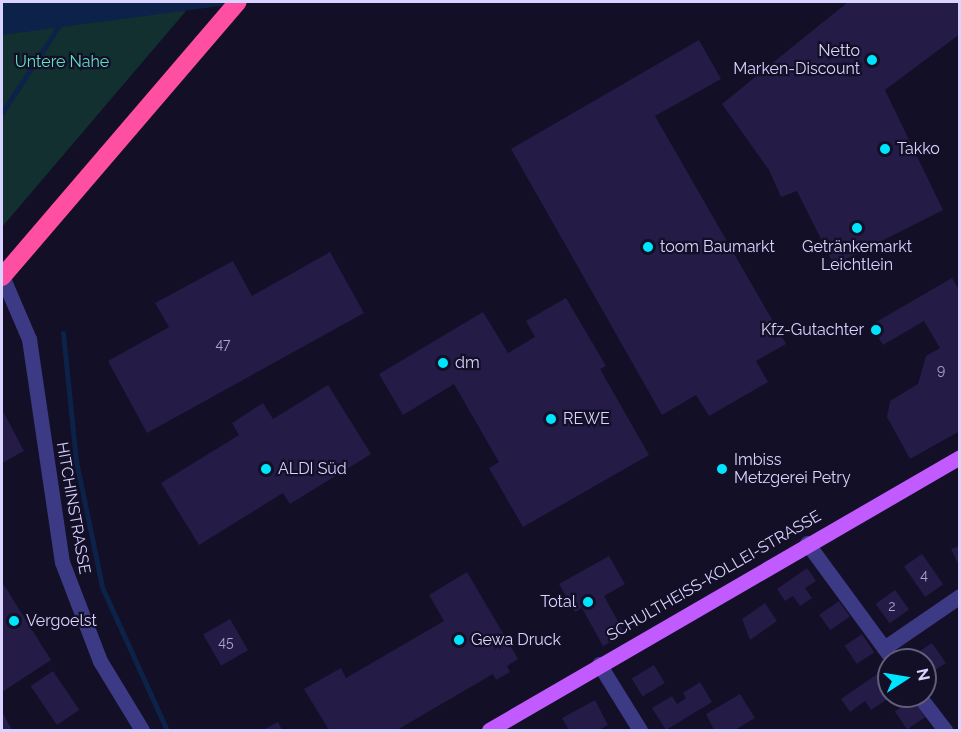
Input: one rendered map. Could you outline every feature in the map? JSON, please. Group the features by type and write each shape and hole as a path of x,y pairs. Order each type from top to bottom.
{"highway":[{"path":"2,276 238,2"}],"main road":[{"name":"SCHULTHEISS-KOLLEI-STRASSE","path":"489,730 807,543 960,457"}],"street":[{"name":"HITCHINSTRASSE","path":"2,276 24,321 36,382 62,562 100,661 142,730"},
{"path":"807,543 885,648"},
{"path":"896,648 960,596"},
{"path":"599,664 640,730"},
{"path":"929,708 945,730"}],"green space":[{"name":"Untere Nahe","path":"2,2 186,11 2,227"}],"water":[{"path":"2,2 250,2 2,35"}],"building":[{"path":"848,2 960,2 960,34 885,90 943,210 834,265 797,191 781,197 769,170 722,104"},
{"name":"toom Baumarkt","path":"699,40 721,79 655,116 786,344 756,361 768,382 709,416 696,395 662,415 511,149"},
{"path":"330,252 364,313 147,433 108,361 169,327 155,303 233,261 252,296"},
{"path":"952,278 960,291 960,431 910,459 887,417 890,401 918,384 926,356 940,348 924,321 883,345 871,325"},
{"name":"REWE","path":"566,298 606,366 600,369 649,455 523,527 489,468 499,462 454,384 403,415 379,374 483,312 508,353 535,337 526,321"},
{"name":"ALDI Süd","path":"328,385 371,454 290,504 283,493 199,545 161,483 239,435 232,423 263,403 273,419"},
{"path":"4,413 24,451 2,463 2,414"},
{"path":"960,546 960,568 951,549"},
{"path":"922,554 943,584 925,597 904,567"},
{"name":"Total","path":"609,556 625,584 604,596 625,634 603,646 582,608 575,612 559,584"},
{"path":"807,568 816,581 805,588 812,598 800,606 793,596 785,601 777,589"},
{"name":"Gewa Druck","path":"467,572 518,659 507,666 510,672 496,680 493,674 397,730 329,730 304,689 341,668 346,678 444,621 429,595"},
{"name":"Vergoelst","path":"2,582 51,660 2,692"},
{"path":"895,590 909,609 890,624 876,604"},
{"path":"839,601 850,617 830,630 819,615"},
{"path":"765,603 777,621 750,640 742,619"},
{"path":"230,619 248,650 221,666 203,634"},
{"path":"862,634 874,652 857,664 845,646"},
{"path":"932,643 936,648 924,648"},
{"path":"937,650 946,663 937,669"},
{"path":"654,665 665,683 643,696 632,678"},
{"name":"Vergoelst","path":"53,671 79,710 57,725 31,686"},
{"path":"877,674 877,706 871,710 865,701 850,712 841,699"},
{"path":"700,682 712,702 666,730 652,708 672,696 677,704 686,698 683,693"},
{"path":"740,694 755,718 735,730 714,730 706,714"},
{"path":"595,700 608,725 599,730 569,730 562,718"},
{"path":"900,708 919,708 925,717 907,730 895,711"},
{"path":"2,711 12,730 2,730"},
{"path":"278,722 282,730 263,730"}],"waterway":[{"path":"2,113 60,24"},
{"path":"63,333 76,461 102,587 167,730"}],"place":[{"name":"Netto Marken-Discount","path":"872,60"},
{"name":"Takko","path":"885,149"},
{"name":"Getränkemarkt Leichtlein","path":"857,228"},
{"name":"toom Baumarkt","path":"648,247"},
{"name":"Kfz-Gutachter","path":"876,330"},
{"name":"dm","path":"443,363"},
{"name":"REWE","path":"551,419"},
{"name":"ALDI Süd","path":"266,469"},
{"name":"Imbiss Metzgerei Petry","path":"722,469"},
{"name":"Total","path":"588,602"},
{"name":"Vergoelst","path":"14,621"},
{"name":"Gewa Druck","path":"459,640"}]}
